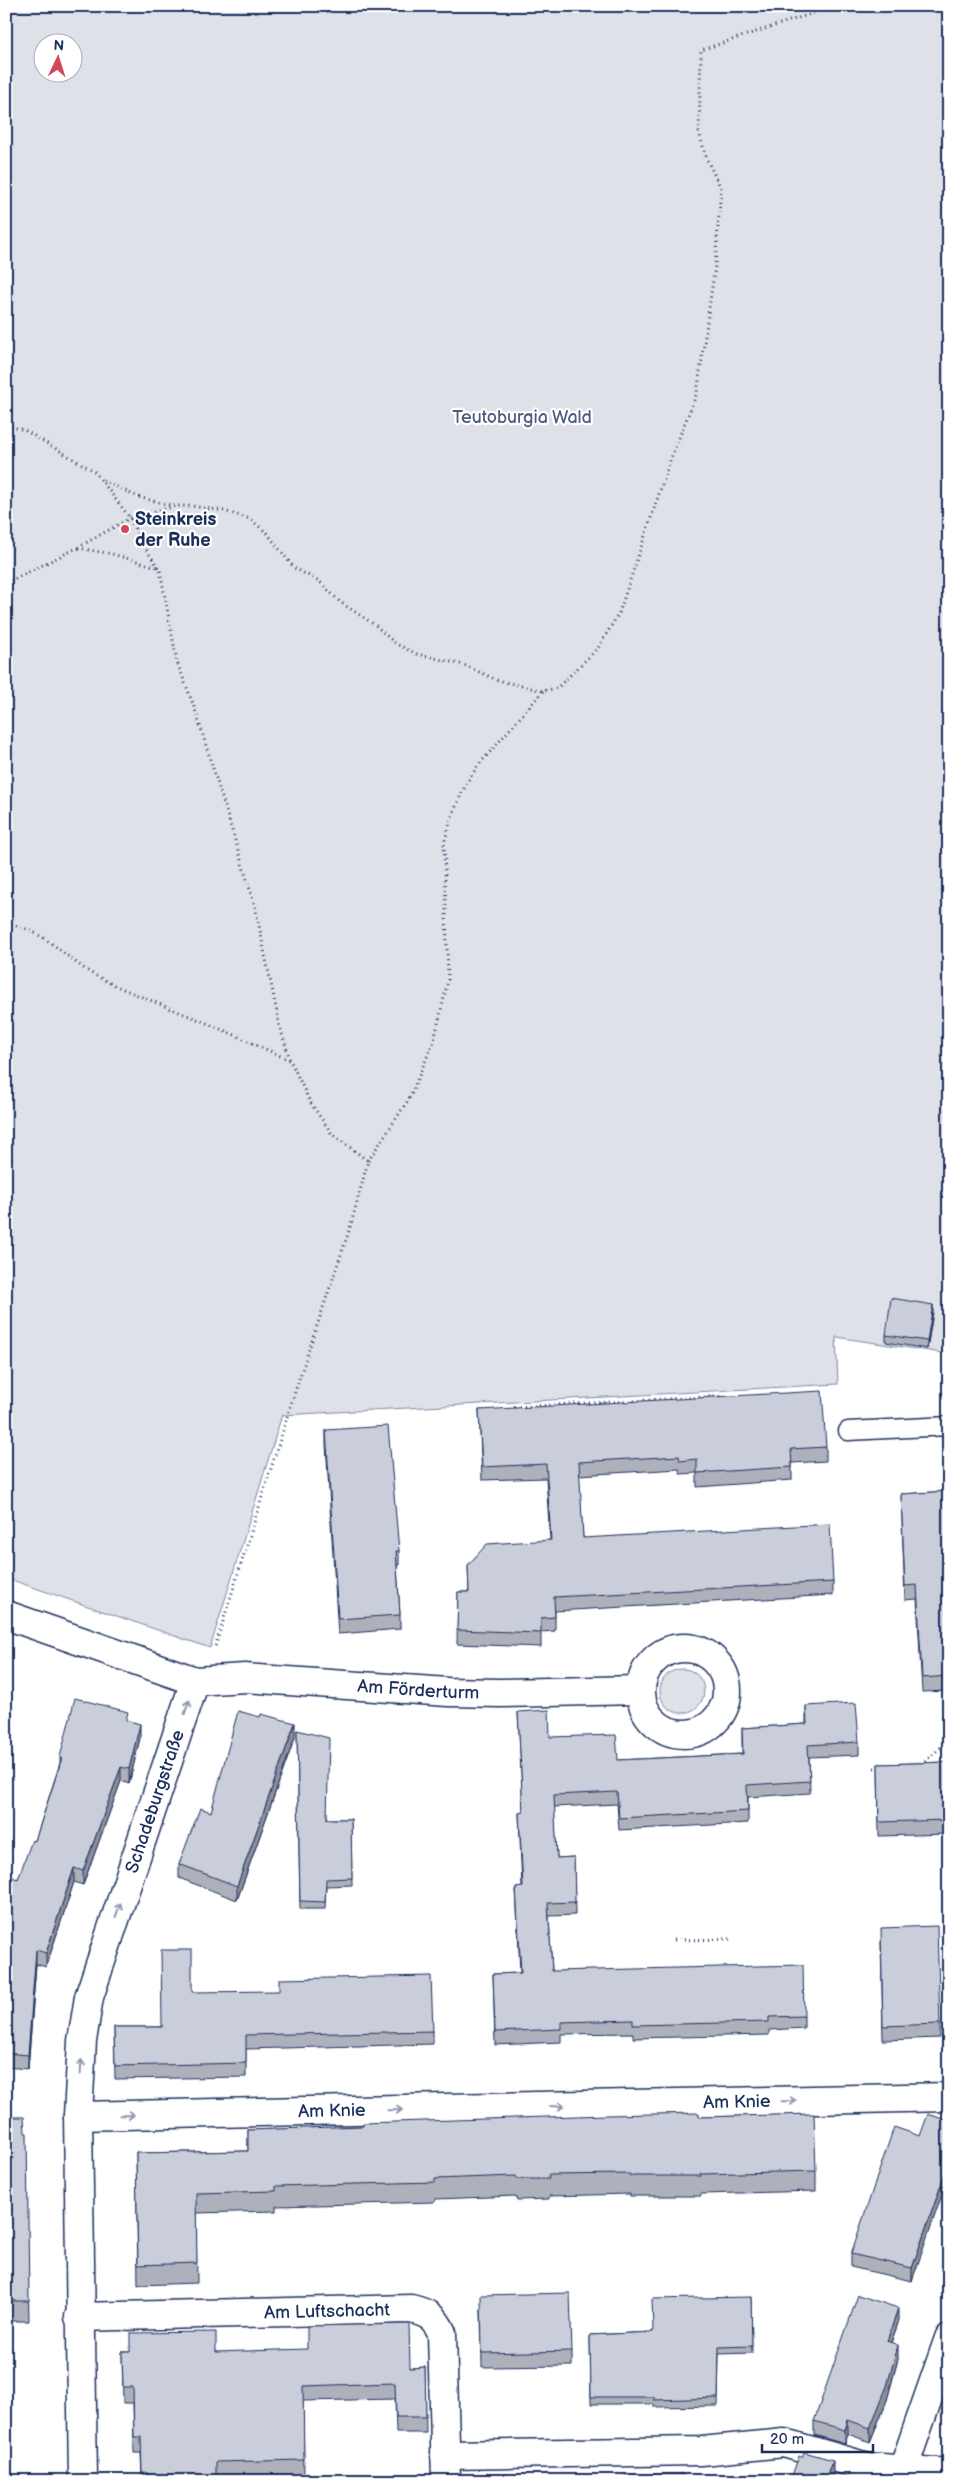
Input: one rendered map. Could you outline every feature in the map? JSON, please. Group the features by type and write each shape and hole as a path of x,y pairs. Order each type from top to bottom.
{"street":[{"path":"6,1615 196,1681"},
{"name":"Am Förderturm","path":"196,1681 245,1678 499,1694 640,1690"},
{"name":"Schadeburgstraße","path":"78,2116 82,2041 89,1997 196,1681"},
{"name":"Am Knie","path":"78,2116 949,2097"},
{"path":"78,2116 82,2481"},
{"name":"Am Luftschacht","path":"79,2317 411,2309 426,2312 436,2319 442,2333 445,2468 701,2451 784,2443 901,2475 949,2473"},
{"path":"901,2475 949,2338"}],"lane":[{"path":"848,1431 949,1426"}],"path":[{"path":"102,479 138,497 175,506 224,510 250,519 267,534 294,568 319,581 340,602 375,624 396,644 417,654 464,665 497,680 543,691 557,688 598,648 620,613 672,455 697,393 714,275 721,188 707,160 699,132 701,50 835,6"},
{"path":"6,425 24,430 88,467 102,479 130,518 141,542 158,568 164,586 166,608 177,662 198,718 255,906 280,1028 290,1060 310,1102 332,1134 368,1161"},
{"path":"6,583 77,548 130,518 175,506"},
{"path":"77,548 112,554 158,568"},
{"path":"196,1681 214,1648 300,1376 350,1228 368,1161 409,1099 434,1041 448,980 444,843 453,813 466,784 477,767 543,691"},
{"path":"6,925 13,925 48,940 76,964 106,982 237,1035 290,1060"},
{"path":"514,1407 726,1396"},
{"path":"912,1765 922,1765 940,1748 949,1748"},
{"path":"874,1768 883,1767"},
{"path":"674,1940 731,1939"}],"green space":[{"name":"Teutoburgia Wald","path":"6,6 949,6 949,1354 836,1337 838,1384 282,1415 210,1648 6,1578"},
{"path":"686,1669 698,1675 703,1682 703,1700 698,1707 691,1712 678,1713 670,1710 663,1703 660,1687 663,1679 670,1672"}],"building":[{"path":"6,672 10,673 6,683"},
{"path":"891,1298 933,1305 927,1341 886,1335"},
{"path":"822,1391 826,1447 791,1449 792,1467 697,1473 697,1459 680,1461 679,1456 579,1462 583,1538 830,1524 833,1582 554,1597 555,1617 541,1618 541,1633 457,1630 458,1592 469,1592 468,1565 487,1544 551,1540 546,1464 482,1467 479,1410"},
{"path":"388,1426 399,1551 396,1551 400,1615 338,1619 326,1430"},
{"path":"949,1491 949,1676 922,1678 917,1585 905,1586 901,1494"},
{"path":"75,1698 128,1712 126,1720 140,1724 129,1769 121,1767 83,1871 74,1868 46,1953 36,1950 28,2055 6,2053 6,1884 9,1876 18,1879 32,1840 35,1841 62,1758 60,1757"},
{"path":"856,1703 859,1742 808,1745 810,1781 747,1785 748,1811 619,1818 617,1792 554,1795 557,1858 574,1857 575,1902 548,1903 552,1971 803,1965 804,2016 769,2017 769,2022 633,2025 633,2020 561,2022 561,2029 495,2032 493,1974 521,1973 516,1888 523,1887 519,1813 523,1812 518,1712 549,1710 550,1737 616,1735 618,1760 743,1754 742,1728 807,1724 806,1706"},
{"path":"238,1711 260,1717 261,1714 295,1723 237,1886 179,1864 200,1808 211,1812"},
{"path":"297,1730 329,1738 327,1819 351,1819 352,1878 326,1879 325,1902 300,1901"},
{"path":"949,1762 949,1820 879,1822 878,1764"},
{"path":"937,1926 940,2024 883,2026 881,1928"},
{"path":"161,1950 192,1950 192,1992 279,1991 279,1979 431,1976 433,2031 246,2035 246,2063 115,2066 114,2027 162,2027"},
{"path":"699,2113 699,2117 814,2114 816,2171 700,2174 701,2176 630,2176 630,2174 548,2175 549,2179 517,2179 516,2176 435,2179 435,2182 276,2186 276,2191 196,2193 197,2263 138,2265 136,2153 248,2151 248,2130 363,2126 363,2123"},
{"path":"928,2114 949,2121 949,2162 912,2268 851,2254 894,2127 920,2136"},
{"path":"6,2117 24,2117 25,2133 27,2133 29,2301 6,2301"},
{"path":"570,2293 572,2351 482,2353 481,2295"},
{"path":"858,2295 898,2308 887,2341 898,2345 887,2386 870,2428 848,2420 845,2430 814,2421"},
{"path":"751,2297 752,2346 719,2347 718,2398 654,2400 654,2397 591,2397 590,2335 653,2332 652,2299"},
{"path":"409,2324 410,2368 425,2367 426,2417 396,2417 395,2383 303,2386 304,2460 216,2462 216,2481 148,2481 148,2473 142,2473 141,2437 134,2437 133,2387 123,2387 122,2352 130,2352 130,2333 216,2332 216,2352 307,2349 307,2326"},
{"path":"804,2452 833,2460 826,2481 790,2481 799,2456 802,2457"},
{"path":"683,2474 683,2481 582,2481 625,2480 625,2475"},
{"path":"405,2476 405,2481 341,2481 341,2478"}],"place":[{"name":"Steinkreis der Ruhe","path":"125,529"}]}
